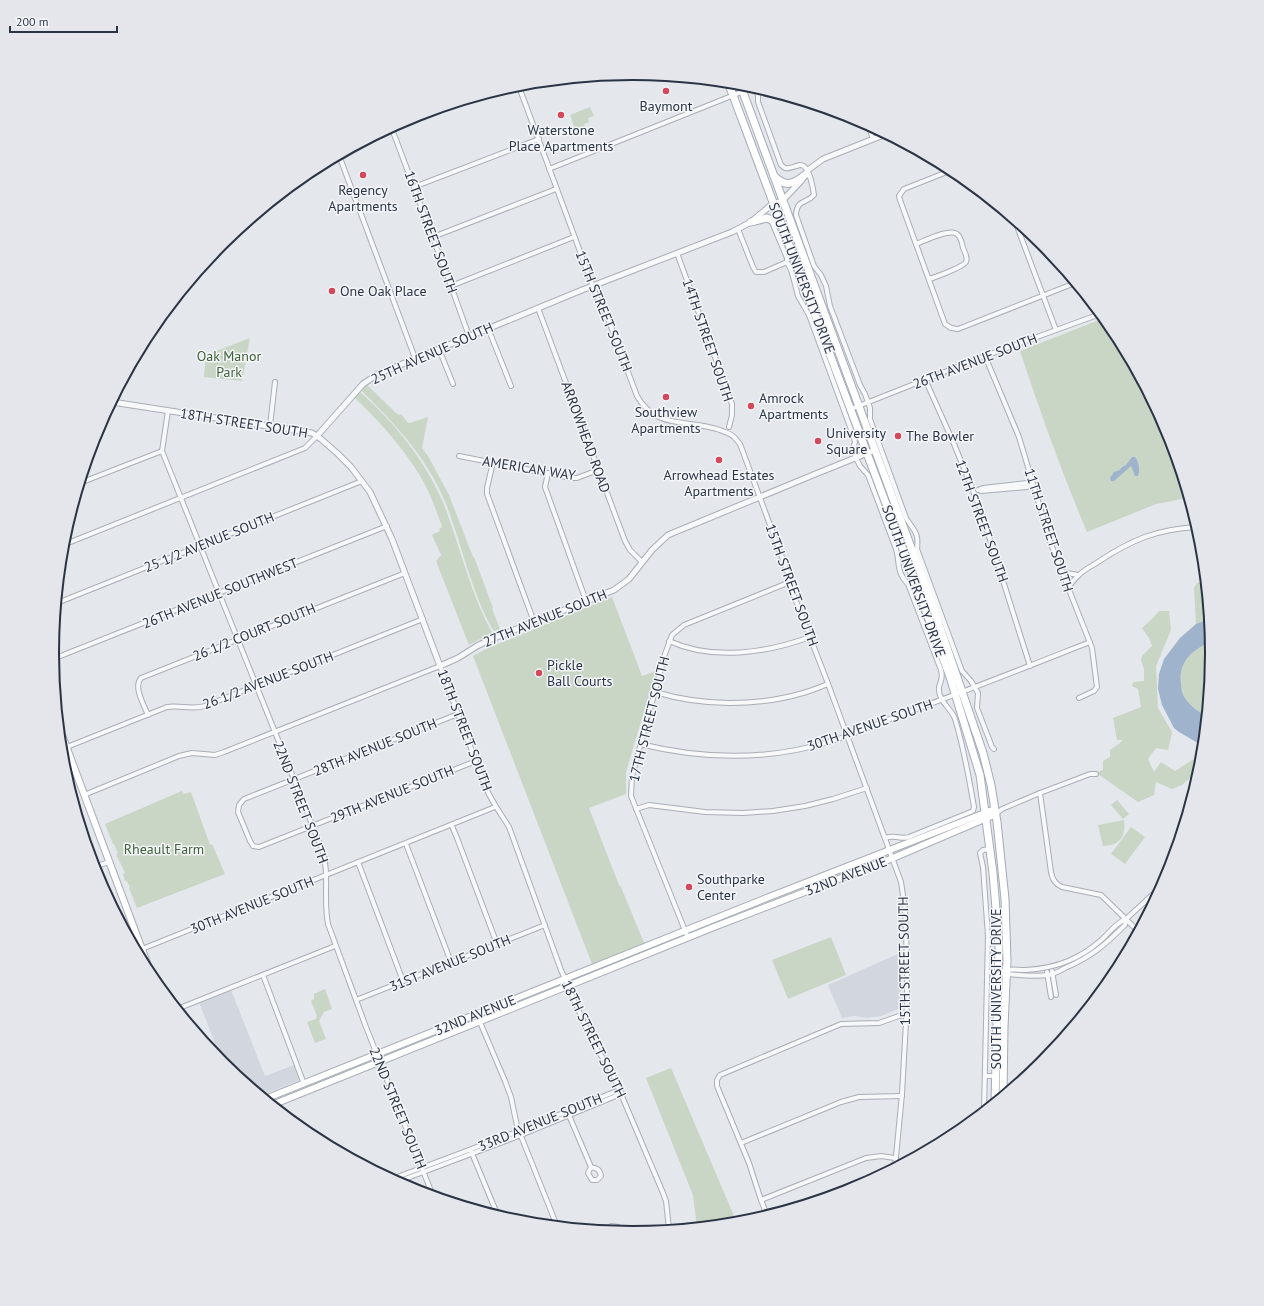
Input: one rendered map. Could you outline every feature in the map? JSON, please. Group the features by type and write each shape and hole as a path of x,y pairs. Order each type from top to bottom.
{"main road":[{"name":"SOUTH UNIVERSITY DRIVE","path":"731,89 774,204 778,226 793,254 910,568 983,753 998,811 1005,899 1007,938 1003,1090"},
{"name":"SOUTH UNIVERSITY DRIVE","path":"742,92 930,597 959,693 980,775 997,909 999,945 995,1096"},
{"path":"774,176 779,181 786,184 791,184 806,173"},
{"path":"751,222 771,218 778,226"},
{"path":"793,254 798,257 809,284 814,286"},
{"path":"808,293 812,292 821,314 826,319"},
{"path":"889,511 896,518 901,533 907,537"},
{"path":"910,568 913,567 915,569 924,593 930,597"},
{"path":"69,757 110,862 134,936"},
{"name":"32ND AVENUE","path":"270,1097 685,931 890,851 998,811"},
{"name":"32ND AVENUE","path":"277,1103 813,888 893,858 985,816"}],"street":[{"name":"15TH STREET SOUTH","path":"521,91 598,300 607,316 642,406 660,418 686,424 712,427 734,436 740,444 810,637 902,882 905,900 907,961 906,1015 902,1096 895,1162"},
{"path":"549,169 742,92"},
{"path":"757,94 758,102 781,165 785,168 801,164 804,165 814,195 797,206 796,215 814,266 824,282 830,306 860,385 868,401 870,408 870,419 906,518 916,533 918,540 917,549 962,671 978,692 977,708 994,749"},
{"name":"16TH STREET SOUTH","path":"393,133 469,336"},
{"path":"871,133 874,139"},
{"path":"783,200 806,173 823,159 880,137"},
{"path":"414,187 539,138"},
{"path":"341,160 415,358"},
{"path":"944,173 908,187 901,192 899,196 947,326 954,329 972,324 1071,285"},
{"path":"433,237 556,189"},
{"name":"25TH AVENUE SOUTH","path":"70,542 305,448 363,384 378,374 488,328 732,232 751,222 774,204 783,200"},
{"path":"778,226 787,262 796,284 798,296 809,315 851,428 855,442 853,449 856,458 860,466 868,475 896,551 899,571 910,588 941,670 943,677 938,690 945,705 953,714 955,719 965,759 974,810 909,838 893,836 886,838"},
{"path":"738,229 756,272 764,272 787,262"},
{"path":"1018,230 1056,330"},
{"path":"916,244 947,233 955,232 959,235 967,257 966,262 961,266 929,279"},
{"path":"451,286 574,237"},
{"name":"14TH STREET SOUTH","path":"677,253 700,312 732,404 732,415 729,427"},
{"path":"814,286 824,282"},
{"name":"ARROWHEAD ROAD","path":"538,308 625,541 630,550 642,562"},
{"name":"26TH AVENUE SOUTH","path":"850,409 985,356 1095,316"},
{"path":"488,328 511,386"},
{"path":"439,349 453,384"},
{"name":"11TH STREET SOUTH","path":"985,356 1019,437 1031,484 1062,572 1090,642 1093,653 1097,687 1094,691 1079,698"},
{"name":"12TH STREET SOUTH","path":"925,379 980,508 1030,666"},
{"path":"270,426 275,382"},
{"name":"18TH STREET SOUTH","path":"117,403 312,433 322,439 338,454 370,492 387,526 486,788 495,807 509,827 565,979 592,1041 610,1068 664,1193 669,1225"},
{"path":"86,481 162,451 168,411"},
{"name":"27TH AVENUE SOUTH","path":"84,795 179,756 192,753 215,755 440,666 458,658 483,642 614,590 632,576 652,550 668,535 875,450"},
{"name":"22ND STREET SOUTH","path":"162,451 325,858 327,875 325,909 328,924 376,1055 430,1189"},
{"name":"AMERICAN WAY","path":"459,456 578,478 598,470"},
{"path":"493,462 487,494 534,622"},
{"path":"548,473 545,488 586,601"},
{"name":"25 1/2 AVENUE SOUTH","path":"62,601 362,481"},
{"path":"973,491 1027,487 1031,484"},
{"name":"26TH AVENUE SOUTHWEST","path":"59,658 387,526"},
{"path":"1068,588 1078,575 1134,541 1164,531 1191,527"},
{"path":"907,537 916,533"},
{"path":"899,571 910,568"},
{"path":"1062,572 1078,575"},
{"name":"26 1/2 COURT SOUTH","path":"148,715 138,688 141,678 405,573"},
{"path":"790,582 684,625 676,630 669,641 681,646 706,651 739,653 788,645 810,637"},
{"name":"26 1/2 AVENUE SOUTH","path":"67,747 167,707 199,708 423,619"},
{"name":"17TH STREET SOUTH","path":"669,641 640,744 631,786 636,809 685,931"},
{"name":"30TH AVENUE SOUTH","path":"640,744 660,749 726,757 783,753 832,742 1090,642"},
{"path":"655,692 690,700 720,703 748,703 777,700 828,684"},
{"name":"28TH AVENUE SOUTH","path":"263,845 259,847 253,846 238,812 239,805 244,798 458,714"},
{"name":"29TH AVENUE SOUTH","path":"263,845 476,761"},
{"name":"32ND AVENUE","path":"998,811 1090,774 1096,774"},
{"path":"636,809 649,805 705,812 744,813 773,811 805,806 867,788"},
{"path":"1040,793 1050,872 1054,881 1062,887 1101,895 1135,928"},
{"name":"30TH AVENUE SOUTH","path":"142,949 452,826 495,807"},
{"path":"452,826 458,838 497,944"},
{"path":"406,844 451,962"},
{"path":"984,1105 988,936 983,867 980,853 983,850 990,849"},
{"path":"100,865 110,862"},
{"path":"358,862 403,981"},
{"path":"1006,972 1052,967 1069,961 1087,951 1100,941 1150,896"},
{"path":"987,972 1053,974 1078,963 1089,956 1125,925 1126,919"},
{"name":"31ST AVENUE SOUTH","path":"356,1000 545,925"},
{"path":"685,931 688,938"},
{"path":"181,1007 335,946"},
{"path":"1087,951 1089,956"},
{"path":"1052,967 1056,995"},
{"path":"1046,968 1051,997"},
{"path":"263,975 304,1084"},
{"path":"477,1014 505,1081 511,1097 520,1133 556,1221"},
{"path":"765,1210 741,1143 717,1086 717,1080 720,1075 726,1071 842,1024 879,1023 906,1015"},
{"path":"985,1076 996,1076"},
{"name":"33RD AVENUE SOUTH","path":"405,1178 422,1170 568,1113 616,1096 620,1092"},
{"path":"741,1143 841,1102 860,1097 902,1096"},
{"path":"568,1113 590,1167"},
{"path":"471,1151 495,1209"},
{"path":"761,1200 866,1158 881,1156 895,1158"},
{"name":"33RD AVENUE SOUTH","path":"400,1176 422,1170"}],"shaded area":[{"path":"900,953 901,1008 881,1016 867,1018 854,1016 842,1018 828,985"},
{"path":"231,990 265,1076 294,1065 300,1080 265,1093 216,1047 199,1002"}],"green space":[{"path":"590,107 594,116 588,118 589,122 584,124 585,127 576,131 570,115"},
{"path":"1098,320 1128,367 1146,400 1175,469 1183,499 1156,504 1087,532 1035,397 1020,351"},
{"name":"Oak Manor Park","path":"250,338 242,381 204,377 206,355"},
{"path":"366,384 396,413 399,415 401,414 408,423 428,417 422,448 428,456 449,495 474,557 500,629 495,631 493,630 485,615 439,487 420,456 409,442 360,389"},
{"path":"359,391 397,429 428,473 437,489 450,521 478,603 493,634 469,645 436,561 441,555 432,535 440,531 439,529 442,527 432,500 423,480 405,453 354,397"},
{"path":"1200,582 1204,621 1196,624 1194,588 1197,583"},
{"path":"612,597 642,676 656,671 626,772 626,794 589,808 619,885 644,943 592,964 473,656 488,648"},
{"path":"1159,611 1169,611 1171,630 1156,666 1158,708 1172,732 1168,750 1156,748 1148,759 1154,772 1161,762 1175,771 1195,759 1191,777 1182,785 1172,789 1156,782 1154,795 1138,802 1098,774 1103,770 1103,761 1110,757 1110,750 1123,740 1117,740 1113,718 1141,707 1138,689 1132,686 1133,682 1144,681 1144,669 1141,660 1142,656 1152,646 1149,638 1142,628"},
{"path":"1204,645 1204,690 1202,713 1187,701 1182,693 1181,675 1184,663 1188,657"},
{"name":"Rheault Farm","path":"182,791 183,794 191,792 210,845 212,844 225,874 137,908 129,888 130,887 127,881 125,881 123,874 125,873 116,854 118,853 105,824"},
{"path":"1117,800 1129,814 1123,819 1111,805"},
{"path":"1124,820 1124,831 1121,839 1114,844 1103,846 1098,825"},
{"path":"1131,827 1145,837 1125,864 1111,854"},
{"path":"831,937 846,975 788,999 772,960"},
{"path":"325,989 332,1009 324,1012 319,1021 326,1039 315,1043 307,1022 316,1019 317,1016 311,1001 314,999 314,994"},
{"path":"671,1068 734,1217 696,1222 693,1195 646,1078"}],"water":[{"path":"1132,457 1135,457 1138,463 1138,476 1135,476 1131,466 1114,481 1111,481 1110,478 1114,472 1120,470 1126,465"},
{"path":"1204,621 1205,645 1198,648 1184,663 1181,675 1181,689 1187,701 1202,713 1198,743 1174,728 1162,705 1158,689 1159,674 1164,659 1180,638 1196,624"}],"place":[{"name":"Baymont","path":"666,91"},
{"name":"Waterstone Place Apartments","path":"561,115"},
{"name":"Regency Apartments","path":"363,175"},
{"name":"One Oak Place","path":"332,291"},
{"name":"Southview Apartments","path":"666,397"},
{"name":"Amrock Apartments","path":"751,406"},
{"name":"The Bowler","path":"898,436"},
{"name":"University Square","path":"818,441"},
{"name":"Arrowhead Estates Apartments","path":"719,460"},
{"name":"Pickle Ball Courts","path":"539,673"},
{"name":"Southparke Center","path":"689,887"}]}
